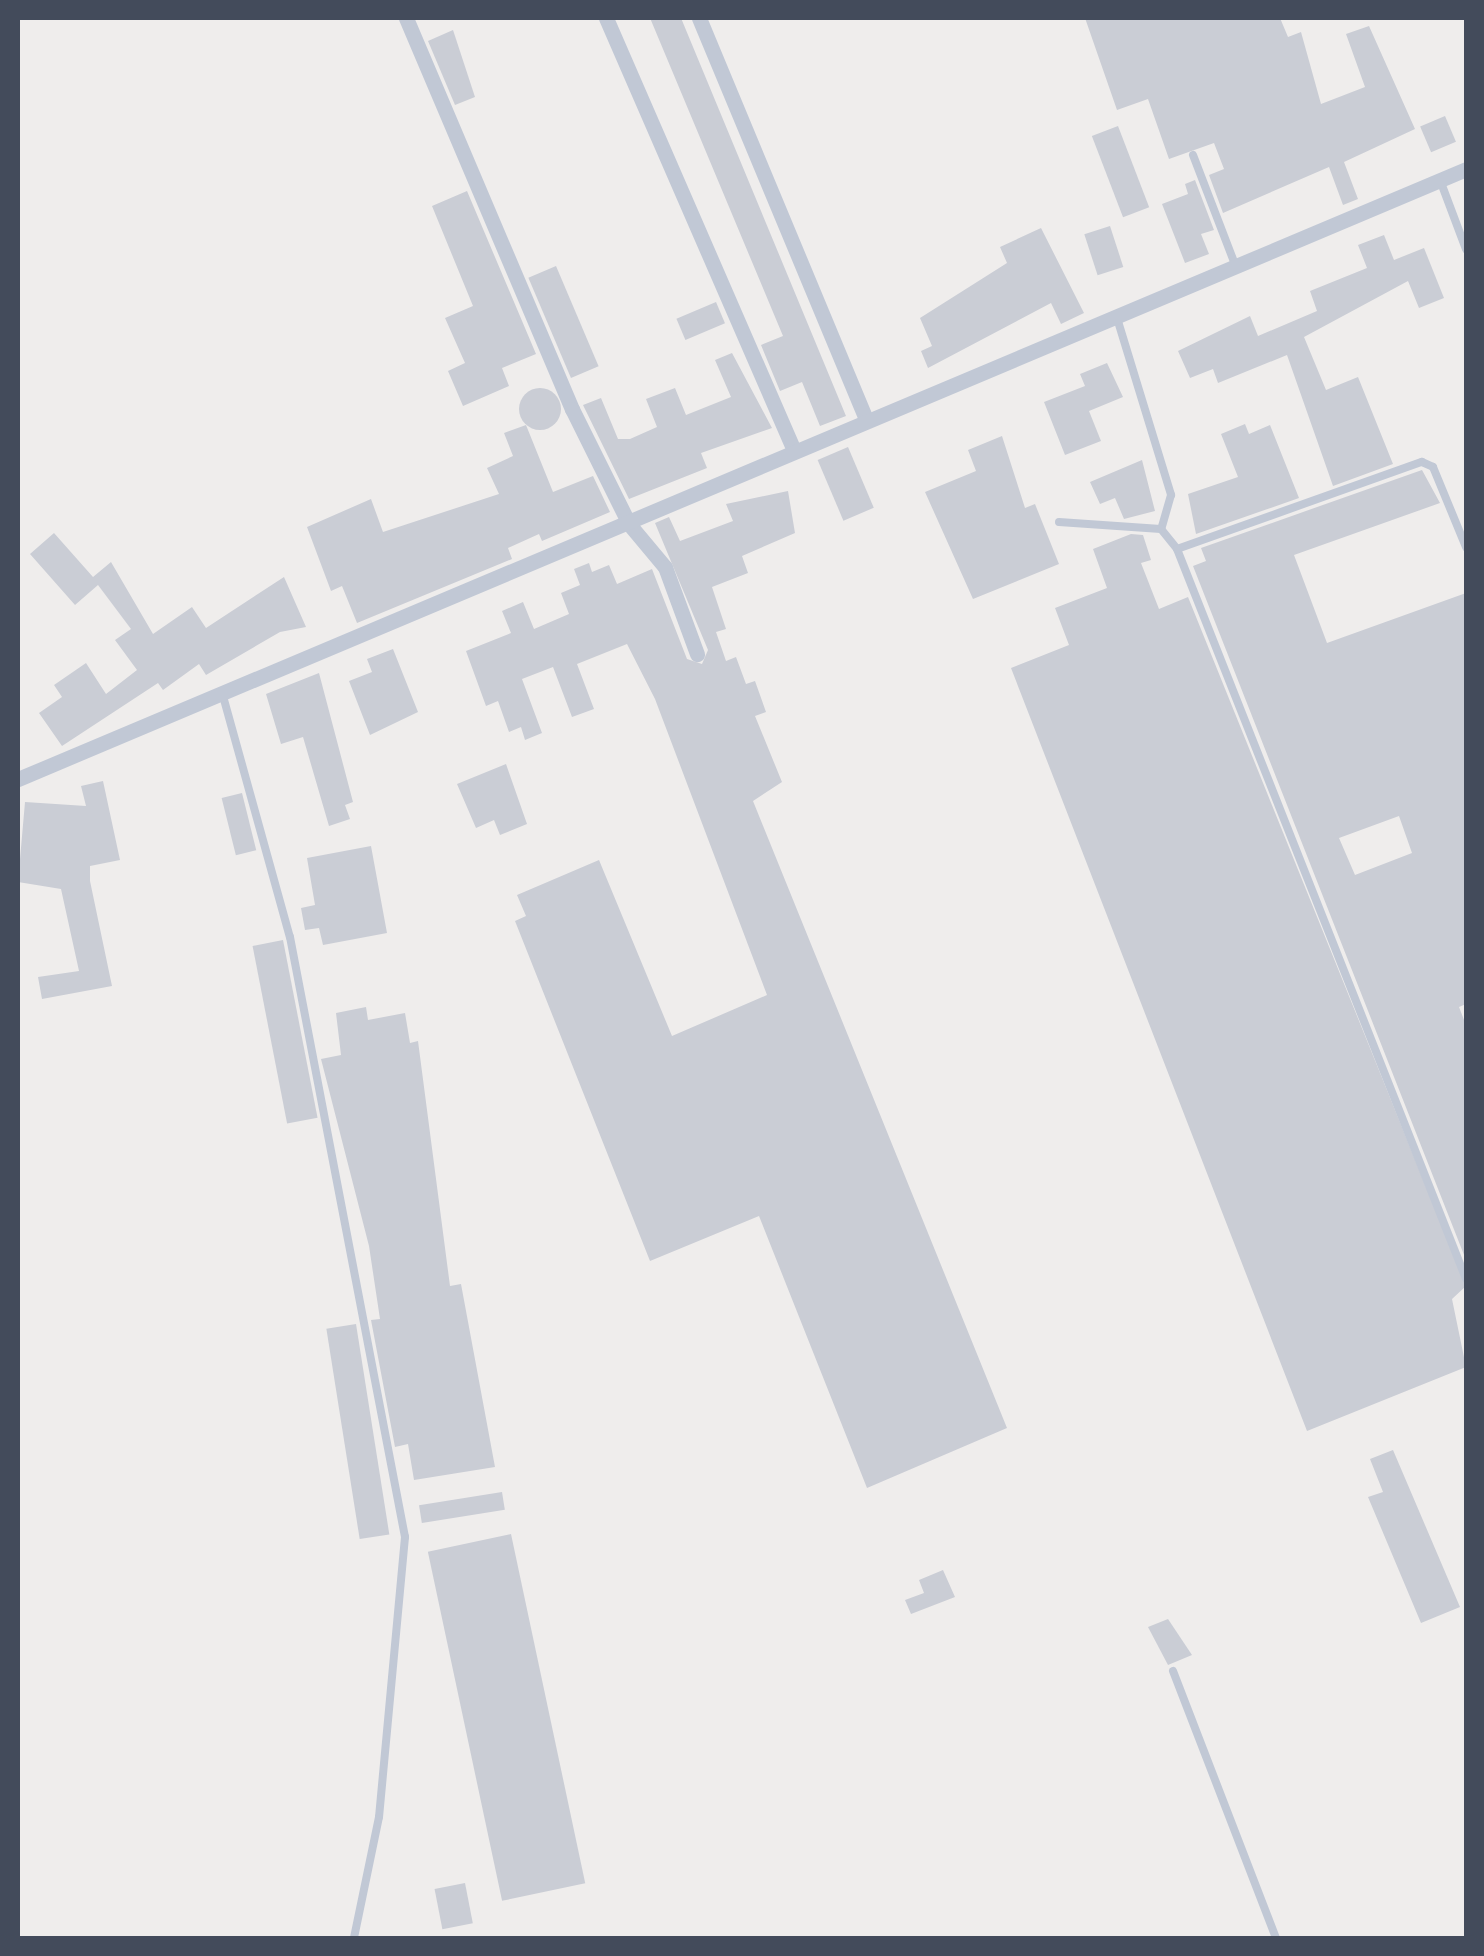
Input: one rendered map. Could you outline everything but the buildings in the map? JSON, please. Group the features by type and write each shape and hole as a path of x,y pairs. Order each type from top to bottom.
{"street":[{"path":"406,18 628,524 665,567 697,654"},
{"path":"606,18 794,450"},
{"path":"699,18 866,418"},
{"path":"18,780 628,524 866,418 1117,318 1466,169"}],"lane":[{"path":"1193,156 1236,267"},
{"path":"1440,180 1466,249"},
{"path":"1117,318 1171,496 1161,529"},
{"path":"1177,548 1422,462 1433,467 1466,548"},
{"path":"1059,522 1161,529 1177,548 1466,1279"},
{"path":"223,696 290,937 406,1537 379,1817 354,1938"},
{"path":"1173,1670 1276,1938"}]}
